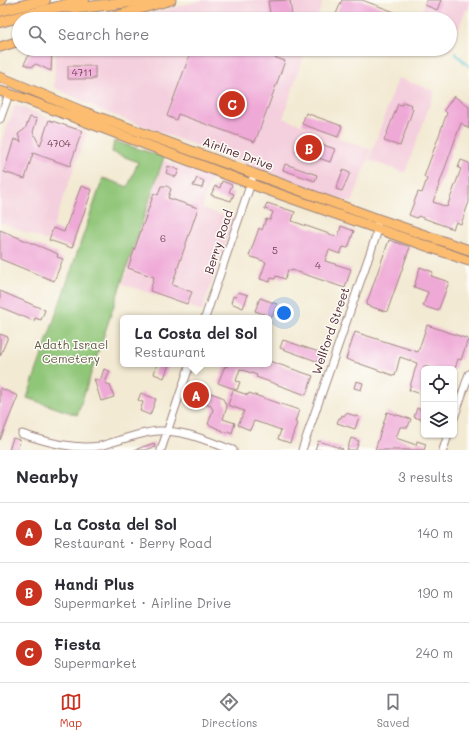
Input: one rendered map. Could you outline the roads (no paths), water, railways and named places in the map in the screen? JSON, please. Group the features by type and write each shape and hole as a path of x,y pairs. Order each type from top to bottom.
{"highway":[{"path":"0,11 44,0"},
{"path":"39,12 84,0"},
{"path":"58,7 80,8 146,0"},
{"path":"0,22 12,19"}],"main road":[{"path":"129,12 171,0"},
{"path":"0,47 12,43"},
{"name":"Airline Drive","path":"0,77 36,91 92,119 173,155 376,230 469,261"},
{"path":"4,92 14,90 24,93 36,91"},
{"name":"Airline Drive","path":"4,92 177,144 378,219 469,250"},
{"path":"173,155 177,144"},
{"path":"441,252 445,242"}],"street":[{"path":"0,119 4,92"},
{"name":"Berry Road","path":"207,315 255,173"},
{"name":"Wellford Street","path":"302,450 376,230 378,219"},
{"path":"161,450 189,367"},
{"path":"457,409 469,374"},
{"path":"22,434 60,448 82,448 98,446 151,432 168,431 178,432 233,450"},
{"path":"443,450 447,438"}],"waterway":[{"path":"457,55 469,66"}],"place":[{"name":"Fiesta","path":"232,104"},
{"name":"Handi Plus","path":"309,148"},
{"name":"La Costa del Sol","path":"196,395"}],"park label":[{"name":"Adath Israel Cemetery","path":"71,352"}]}
